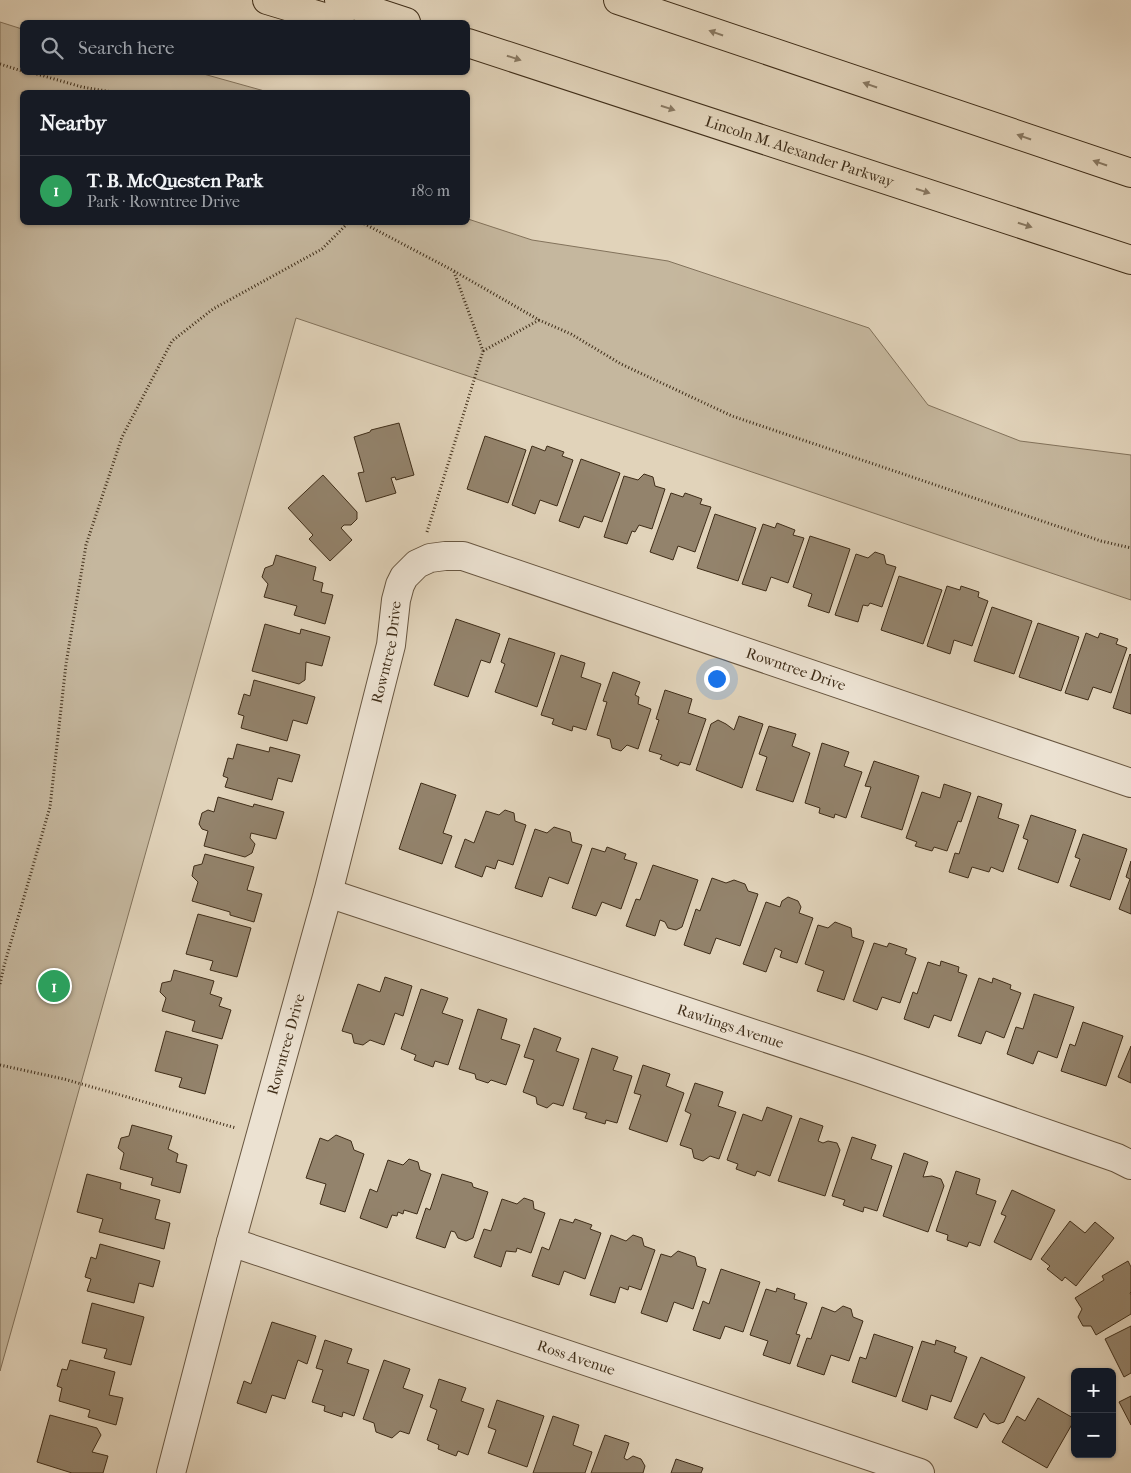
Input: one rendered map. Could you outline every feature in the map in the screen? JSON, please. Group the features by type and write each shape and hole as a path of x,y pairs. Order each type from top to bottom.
{"highway":[{"path":"267,0 333,20"},
{"path":"338,0 400,20"},
{"path":"618,0 1131,173"},
{"name":"Lincoln M. Alexander Parkway","path":"470,44 1131,260"}],"street":[{"name":"Rowntree Drive","path":"171,1473 231,1242 328,893 391,645 396,600 400,585 404,576 417,564 430,558 463,556 1131,783"},
{"name":"Rawlings Avenue","path":"328,893 860,1070 1117,1158 1131,1165"},
{"name":"Ross Avenue","path":"231,1242 920,1473"}],"path":[{"path":"0,64 20,69"},
{"path":"40,75 100,90"},
{"path":"0,984 50,807 66,664 86,545 122,437 172,341 213,309 322,249 345,225"},
{"path":"367,225 454,271 538,320 571,334 621,364 732,416 1101,541 1131,548"},
{"path":"417,564 483,351 454,271"},
{"path":"483,351 538,320"},
{"path":"0,1065 64,1079 260,1135"}],"shaded area":[{"path":"0,22 20,28 20,75 207,75 261,90 20,90 20,225 470,225 470,220 532,240 668,261 869,328 928,405 1020,441 1131,455 1131,600 296,318 0,1371"}],"building":[{"path":"399,423 414,475 396,480 395,477 391,478 396,493 366,502 358,473 364,472 354,437 371,430"},
{"path":"485,436 526,450 508,503 467,489"},
{"path":"532,446 545,451 547,446 564,452 562,456 573,460 557,506 540,500 535,514 512,505"},
{"path":"581,459 620,473 602,522 584,516 579,528 559,521"},
{"path":"644,474 653,477 655,486 665,489 652,529 639,525 635,532 632,531 627,544 604,537 624,476 638,480"},
{"path":"323,475 357,512 357,519 351,525 344,525 341,528 352,540 330,561 309,539 313,535 288,508"},
{"path":"671,493 683,497 685,493 702,499 700,504 711,507 695,552 678,546 673,560 650,552"},
{"path":"715,514 756,528 738,581 697,568"},
{"path":"777,523 795,530 793,535 804,538 788,583 771,577 766,591 742,584 763,524 775,528"},
{"path":"810,536 850,549 829,613 808,606 812,594 793,587"},
{"path":"875,552 884,555 886,564 896,567 882,607 870,603 868,606 863,605 858,622 835,615 856,554 868,558"},
{"path":"276,555 316,567 313,580 323,583 321,592 333,595 325,624 294,615 297,606 264,597 268,584 262,577 265,568 273,565"},
{"path":"899,576 942,590 923,644 881,630"},
{"path":"947,586 960,590 961,586 979,592 978,597 988,601 972,646 954,640 950,654 927,646"},
{"path":"992,607 1032,621 1014,674 974,661"},
{"path":"456,619 500,634 490,663 481,660 468,697 434,685"},
{"path":"1038,623 1079,637 1061,691 1019,677"},
{"path":"265,624 300,634 301,629 330,637 322,666 306,662 305,680 299,684 252,671"},
{"path":"1086,633 1098,638 1100,633 1118,639 1116,644 1127,648 1111,693 1093,687 1088,700 1065,693"},
{"path":"509,638 555,653 537,707 495,692 505,664 501,662"},
{"path":"561,655 585,663 581,677 601,684 586,730 573,726 572,731 552,724 554,719 541,715"},
{"path":"1131,655 1131,714 1113,708"},
{"path":"613,672 640,682 635,695 639,697 638,704 651,709 638,749 627,745 621,751 612,748 610,739 597,735 607,702 603,701"},
{"path":"254,680 315,697 307,724 293,720 287,741 241,728 244,716 238,714 244,694 250,696"},
{"path":"665,690 692,699 688,713 706,719 690,765 680,762 678,766 660,759 662,755 649,751 659,720 656,719"},
{"path":"739,716 763,724 742,788 696,770 711,724 718,720 734,730"},
{"path":"769,726 796,734 792,746 810,753 793,802 756,790 767,757 759,754"},
{"path":"822,743 849,752 844,766 862,772 846,818 835,814 834,818 819,813 820,808 805,803"},
{"path":"237,744 269,752 270,747 300,755 292,782 278,778 272,800 225,787 228,778 223,776 228,758 233,759"},
{"path":"874,761 919,776 902,830 861,817 871,787 865,786"},
{"path":"421,783 456,795 443,833 452,836 442,864 399,849"},
{"path":"944,784 971,793 961,822 958,821 947,851 934,847 932,851 915,846 917,842 906,838 922,792 940,798"},
{"path":"978,796 1002,804 998,818 1019,825 1003,872 991,867 989,872 972,867 968,878 949,872 955,853 959,854"},
{"path":"218,797 253,807 254,804 284,812 276,839 251,833 250,838 255,844 252,853 245,857 204,846 208,831 202,829 199,824 202,813 208,810 214,812"},
{"path":"505,810 514,813 515,821 526,825 513,865 498,860 495,869 486,866 482,877 455,867 465,839 474,843 486,811 499,815"},
{"path":"1031,815 1076,830 1058,883 1018,869 1028,840 1023,838"},
{"path":"554,827 570,832 572,842 582,845 568,884 549,877 542,897 515,888 535,829 547,833"},
{"path":"1083,834 1127,849 1110,900 1070,886 1080,859 1075,857"},
{"path":"607,847 626,854 624,859 637,863 621,909 602,902 596,916 572,908 592,848 605,852"},
{"path":"205,854 254,867 247,890 262,894 254,922 230,915 230,912 192,901 198,882 192,876 194,866 202,864"},
{"path":"1131,861 1131,914 1119,909 1130,879 1126,877"},
{"path":"653,865 698,880 682,927 676,930 668,928 665,922 660,920 655,936 626,926 636,899 640,900"},
{"path":"712,878 726,883 734,880 745,884 748,891 758,894 740,946 716,938 710,954 684,945 696,909 700,911"},
{"path":"788,897 798,901 801,907 799,913 813,918 797,963 780,957 782,951 775,948 766,972 743,964 766,902 780,907 782,901"},
{"path":"198,914 251,928 237,977 210,970 213,961 186,954"},
{"path":"835,922 851,928 852,937 864,941 844,1000 817,991 824,971 805,964 818,925 828,928"},
{"path":"874,943 887,947 889,943 907,949 905,954 916,958 900,1003 882,997 877,1010 853,1001"},
{"path":"941,961 959,967 958,972 967,975 951,1021 934,1015 929,1028 904,1019 913,992 917,994 928,962 940,966"},
{"path":"174,970 214,981 210,994 222,998 219,1006 231,1010 222,1039 192,1031 195,1021 162,1011 166,998 160,992 162,983 171,981"},
{"path":"385,977 412,986 403,1016 395,1013 384,1045 370,1040 363,1045 354,1043 352,1034 342,1031 358,984 380,992"},
{"path":"979,978 992,983 993,978 1011,985 1010,989 1021,993 1004,1038 986,1031 981,1044 958,1036"},
{"path":"421,989 448,998 442,1013 463,1020 448,1065 435,1061 433,1067 414,1060 416,1055 401,1049"},
{"path":"1034,994 1074,1007 1057,1058 1038,1051 1033,1064 1007,1054 1016,1027 1023,1029"},
{"path":"478,1009 507,1019 501,1039 520,1045 506,1085 491,1080 488,1083 476,1079 475,1074 459,1069"},
{"path":"1083,1022 1123,1036 1106,1086 1061,1071 1070,1044 1075,1046"},
{"path":"534,1028 561,1038 556,1051 579,1059 563,1106 553,1103 547,1108 537,1104 536,1097 523,1092 534,1060 524,1057"},
{"path":"166,1031 218,1045 205,1094 179,1087 182,1078 155,1071"},
{"path":"1131,1046 1131,1083 1118,1077"},
{"path":"592,1048 618,1057 613,1070 632,1076 617,1123 606,1120 605,1124 585,1118 587,1113 573,1109"},
{"path":"643,1065 670,1074 666,1086 684,1093 667,1142 629,1129 641,1095 634,1093"},
{"path":"695,1083 723,1092 718,1106 736,1112 719,1159 710,1156 703,1161 694,1158 692,1149 680,1145 691,1114 685,1111"},
{"path":"767,1107 792,1116 770,1176 757,1171 755,1176 736,1169 738,1164 727,1160 743,1114 762,1121"},
{"path":"800,1118 823,1126 818,1141 837,1143 840,1150 825,1196 778,1181"},
{"path":"132,1125 172,1136 168,1149 178,1154 176,1162 187,1165 180,1193 151,1185 153,1178 120,1169 124,1153 118,1148 121,1138 129,1136"},
{"path":"336,1135 351,1141 354,1150 364,1154 345,1212 320,1204 326,1184 306,1178 320,1138 328,1141"},
{"path":"852,1137 876,1145 871,1159 892,1166 877,1211 864,1207 863,1212 843,1205 845,1200 832,1196"},
{"path":"904,1153 928,1162 923,1177 932,1176 941,1179 944,1186 928,1232 883,1216"},
{"path":"409,1159 418,1162 420,1170 431,1174 417,1214 404,1210 403,1214 398,1212 397,1216 392,1215 387,1228 360,1218 370,1189 377,1192 388,1160 403,1165"},
{"path":"956,1171 980,1179 976,1194 996,1201 980,1246 969,1242 967,1247 947,1240 948,1235 936,1231"},
{"path":"87,1174 121,1183 120,1189 160,1200 155,1219 170,1223 164,1249 99,1232 103,1219 77,1212"},
{"path":"442,1174 472,1183 473,1187 488,1192 473,1238 466,1241 458,1238 455,1232 451,1231 445,1248 416,1238 426,1208 430,1210"},
{"path":"1012,1190 1055,1210 1031,1260 994,1242 1006,1216 1001,1214"},
{"path":"524,1198 533,1201 534,1209 545,1213 531,1253 517,1248 516,1252 506,1251 501,1267 474,1257 484,1229 491,1231 502,1199 517,1204"},
{"path":"560,1219 573,1223 575,1219 592,1225 590,1229 601,1233 585,1279 564,1271 559,1285 532,1276 542,1247 549,1250"},
{"path":"1070,1221 1085,1233 1095,1222 1114,1238 1076,1286 1065,1277 1062,1281 1047,1269 1050,1266 1041,1259"},
{"path":"611,1235 626,1241 633,1235 642,1238 644,1246 655,1250 641,1290 629,1286 628,1290 620,1287 615,1303 590,1295"},
{"path":"100,1244 160,1261 153,1287 139,1283 134,1303 87,1291 91,1279 85,1277 91,1257 96,1259"},
{"path":"678,1251 695,1257 697,1266 706,1269 693,1309 674,1302 667,1322 641,1313 661,1254 671,1257"},
{"path":"1128,1261 1131,1267 1131,1314 1096,1335 1091,1326 1083,1326 1078,1317 1082,1309 1075,1298 1104,1280 1102,1276"},
{"path":"721,1269 760,1282 743,1332 725,1326 720,1339 693,1330 703,1301 709,1304"},
{"path":"777,1288 795,1294 794,1299 807,1303 796,1334 800,1335 790,1364 763,1355 768,1341 750,1335 766,1289 776,1292"},
{"path":"92,1303 144,1317 131,1365 104,1358 107,1349 82,1343"},
{"path":"843,1306 851,1309 853,1317 863,1321 849,1361 831,1355 824,1375 797,1366 807,1338 811,1339 822,1307 835,1312"},
{"path":"272,1322 316,1336 307,1364 298,1360 285,1399 272,1395 266,1413 237,1403 244,1381 251,1384"},
{"path":"1131,1326 1131,1373 1124,1377 1105,1339"},
{"path":"874,1334 913,1347 896,1397 852,1382 860,1357 866,1359"},
{"path":"325,1340 352,1349 347,1363 369,1370 354,1416 343,1412 342,1417 324,1411 325,1406 312,1402 323,1370 316,1368"},
{"path":"936,1340 956,1347 954,1352 967,1357 951,1402 931,1395 927,1410 902,1401 922,1341 935,1345"},
{"path":"981,1357 1025,1377 1004,1422 998,1424 990,1421 984,1413 977,1428 954,1418"},
{"path":"70,1360 115,1372 109,1395 123,1398 116,1425 88,1417 90,1410 59,1401 62,1388 57,1386 62,1369 67,1370"},
{"path":"384,1360 410,1369 403,1388 423,1395 409,1434 400,1431 392,1438 376,1432 374,1423 363,1419"},
{"path":"439,1379 466,1388 461,1401 484,1409 468,1455 458,1451 456,1456 438,1449 439,1445 427,1440 437,1410 430,1407"},
{"path":"1131,1396 1131,1425 1119,1402"},
{"path":"1038,1398 1071,1417 1071,1426 1047,1468 1002,1442 1017,1416 1025,1421"},
{"path":"497,1400 544,1416 527,1467 488,1453 496,1430 488,1427"},
{"path":"50,1415 97,1428 101,1435 92,1452 108,1456 103,1473 72,1473 37,1462"},
{"path":"553,1416 579,1425 573,1445 592,1452 585,1473 533,1473"},
{"path":"605,1435 629,1443 624,1458 627,1460 633,1456 641,1459 645,1466 643,1473 591,1473"},
{"path":"676,1459 703,1468 701,1473 671,1473"}],"place":[{"name":"T. B. McQuesten Park","path":"54,986"}]}
